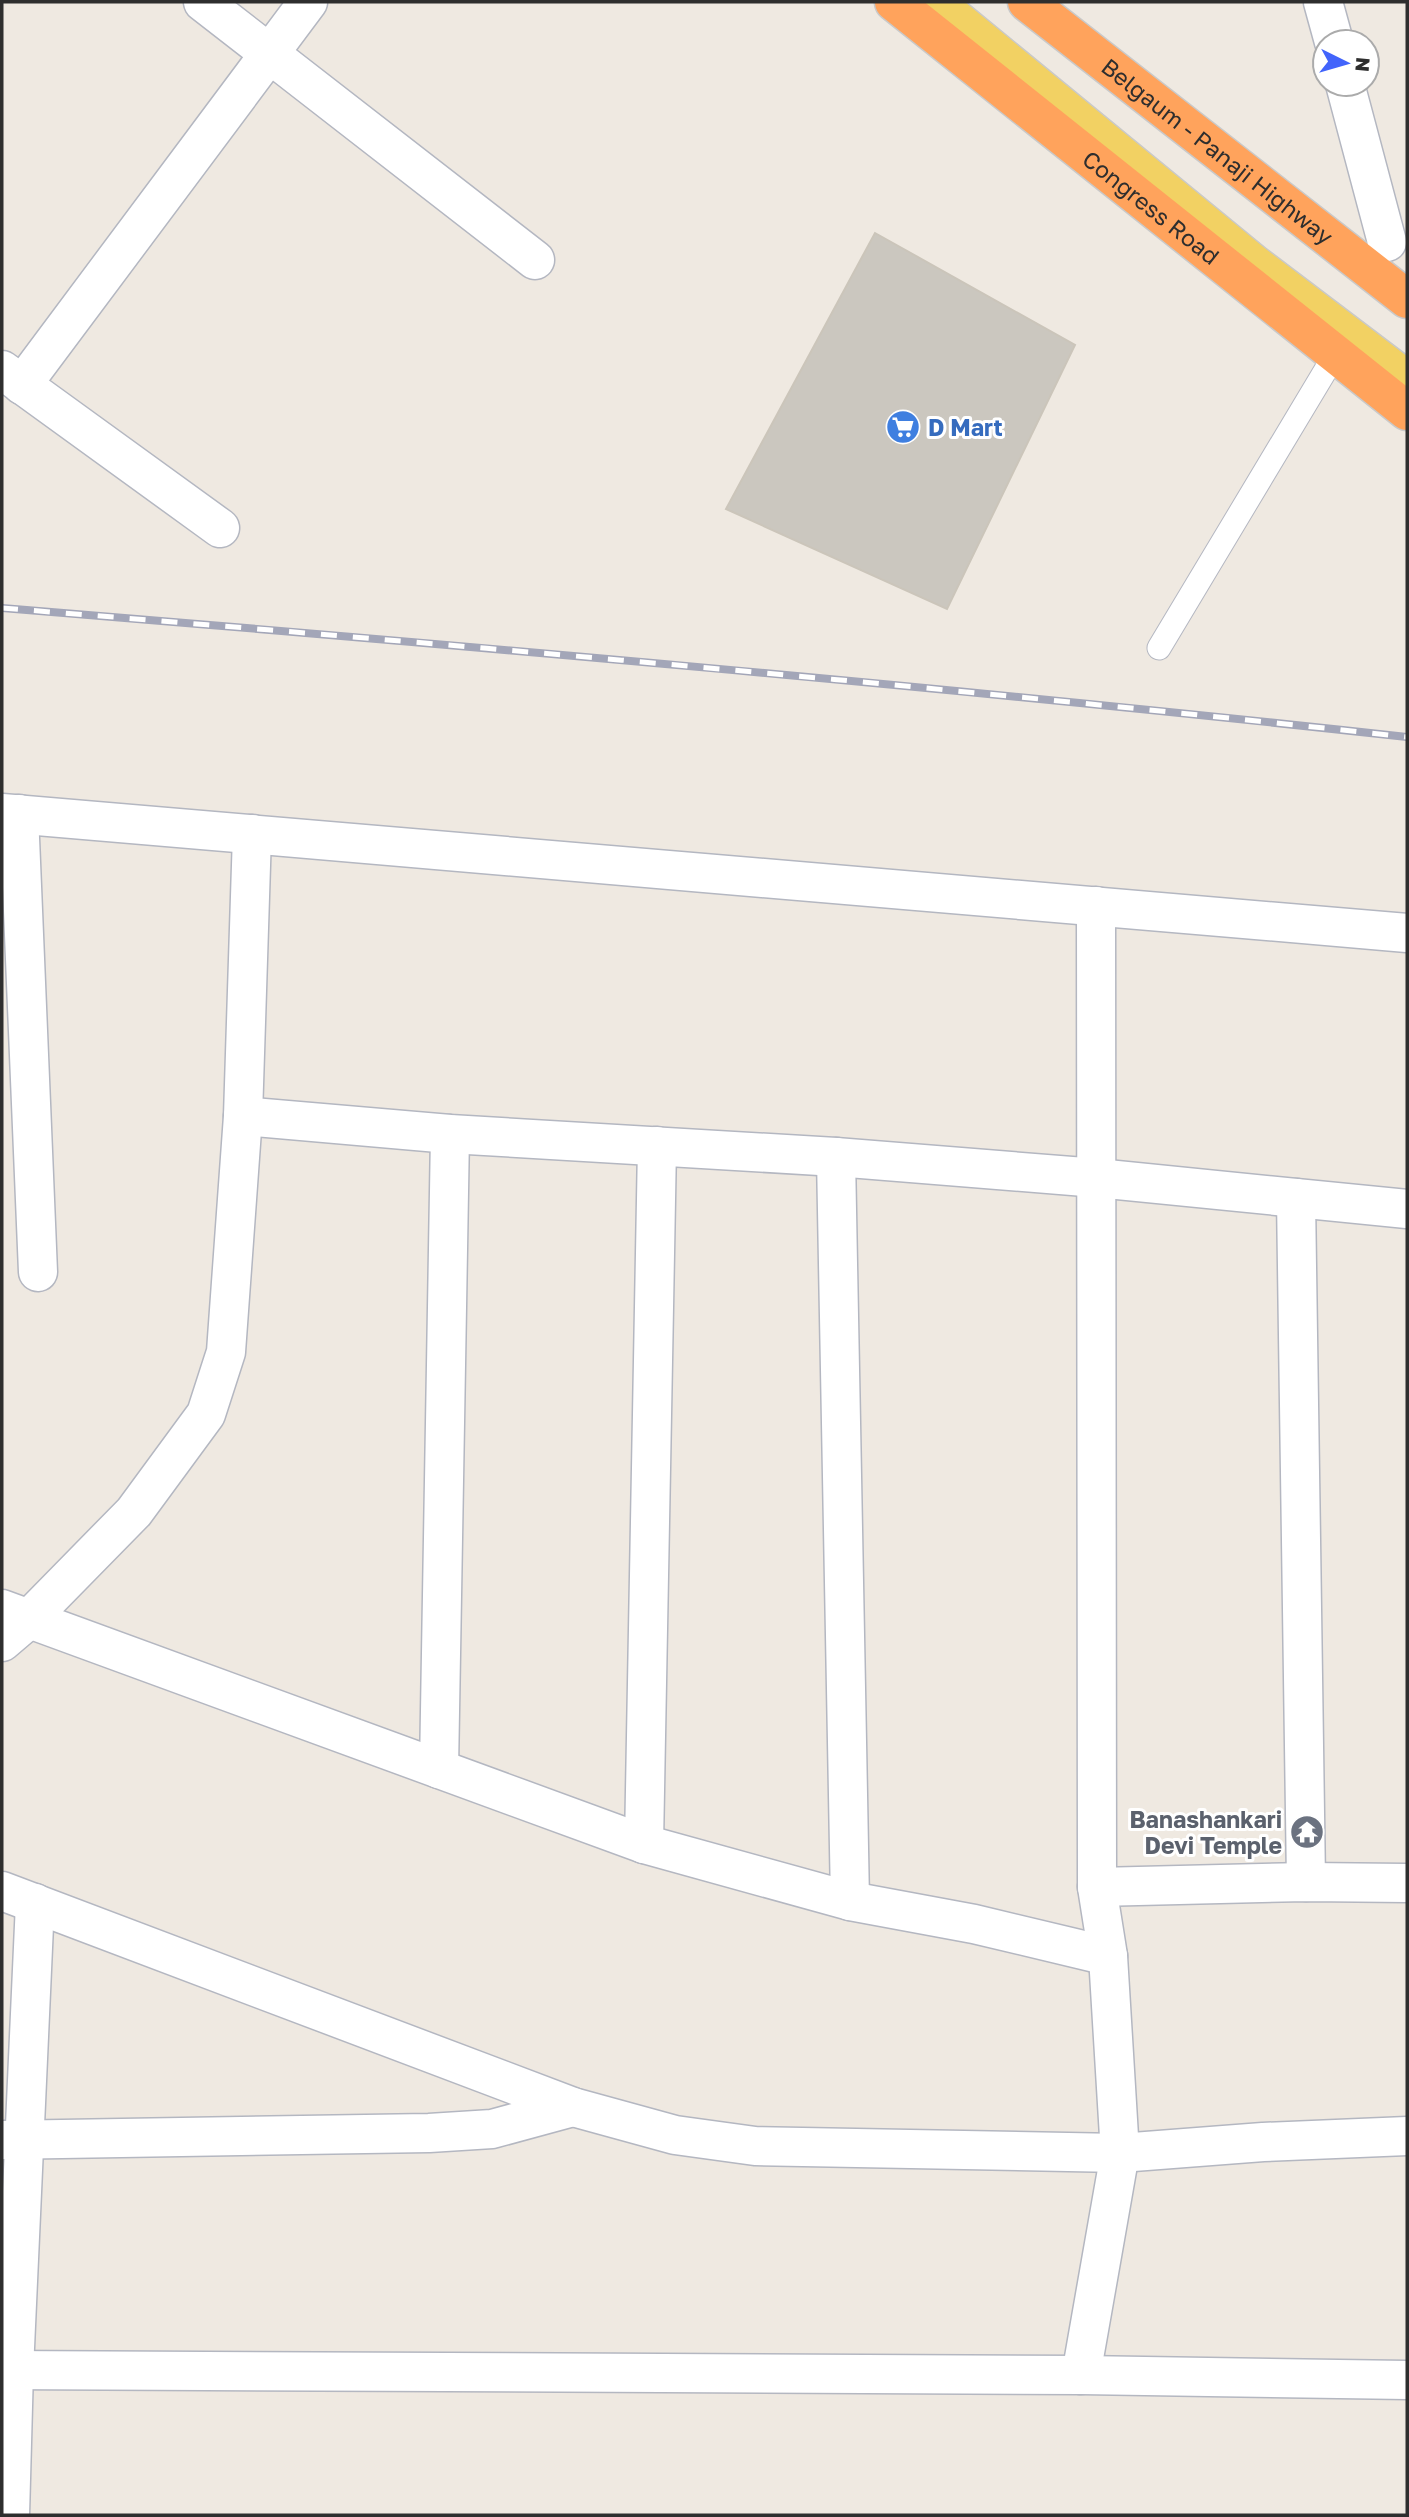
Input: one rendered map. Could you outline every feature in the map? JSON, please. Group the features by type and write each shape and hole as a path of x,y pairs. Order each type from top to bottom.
{"highway":[{"name":"Congress Road","path":"894,2 1407,411"},
{"name":"Belgaum - Panaji Highway","path":"1027,2 1407,299"}],"main road":[{"path":"935,2 1254,264 1407,380"}],"street":[{"path":"203,2 535,260"},
{"path":"220,528 12,377 308,2"},
{"path":"1323,2 1330,28"},
{"path":"1344,248 1397,244 1350,98"},
{"path":"38,1272 10,814 1407,933"},
{"path":"252,834 243,1116 226,1352 206,1414 134,1512 11,1623 439,1769 644,1844 850,1901 974,1923 1108,1955"},
{"path":"1082,2375 1121,2154 1108,1955 1097,1888 1096,906"},
{"path":"243,1116 450,1134 836,1157 1097,1178 1407,1209"},
{"path":"439,1769 450,1134"},
{"path":"644,1844 657,1146"},
{"path":"836,1157 850,1901"},
{"path":"1296,1198 1306,1882"},
{"path":"1097,1888 1306,1882 1407,1883"},
{"path":"10,2515 8,2370 19,1897 573,2107 676,2135 755,2146 1121,2154 1263,2142 1407,2136"},
{"path":"13,2140 429,2133 492,2129 573,2107"},
{"path":"8,2370 1082,2375 1407,2380"}],"lane":[{"path":"1159,648 1336,353"}],"building":[{"name":"D Mart","path":"875,233 1075,345 947,609 726,509"}],"railway":[{"path":"2,608 705,668 1407,737"}],"place":[{"name":"D Mart","path":"903,427"},
{"name":"Banashankari Devi Temple","path":"1307,1832"}]}
